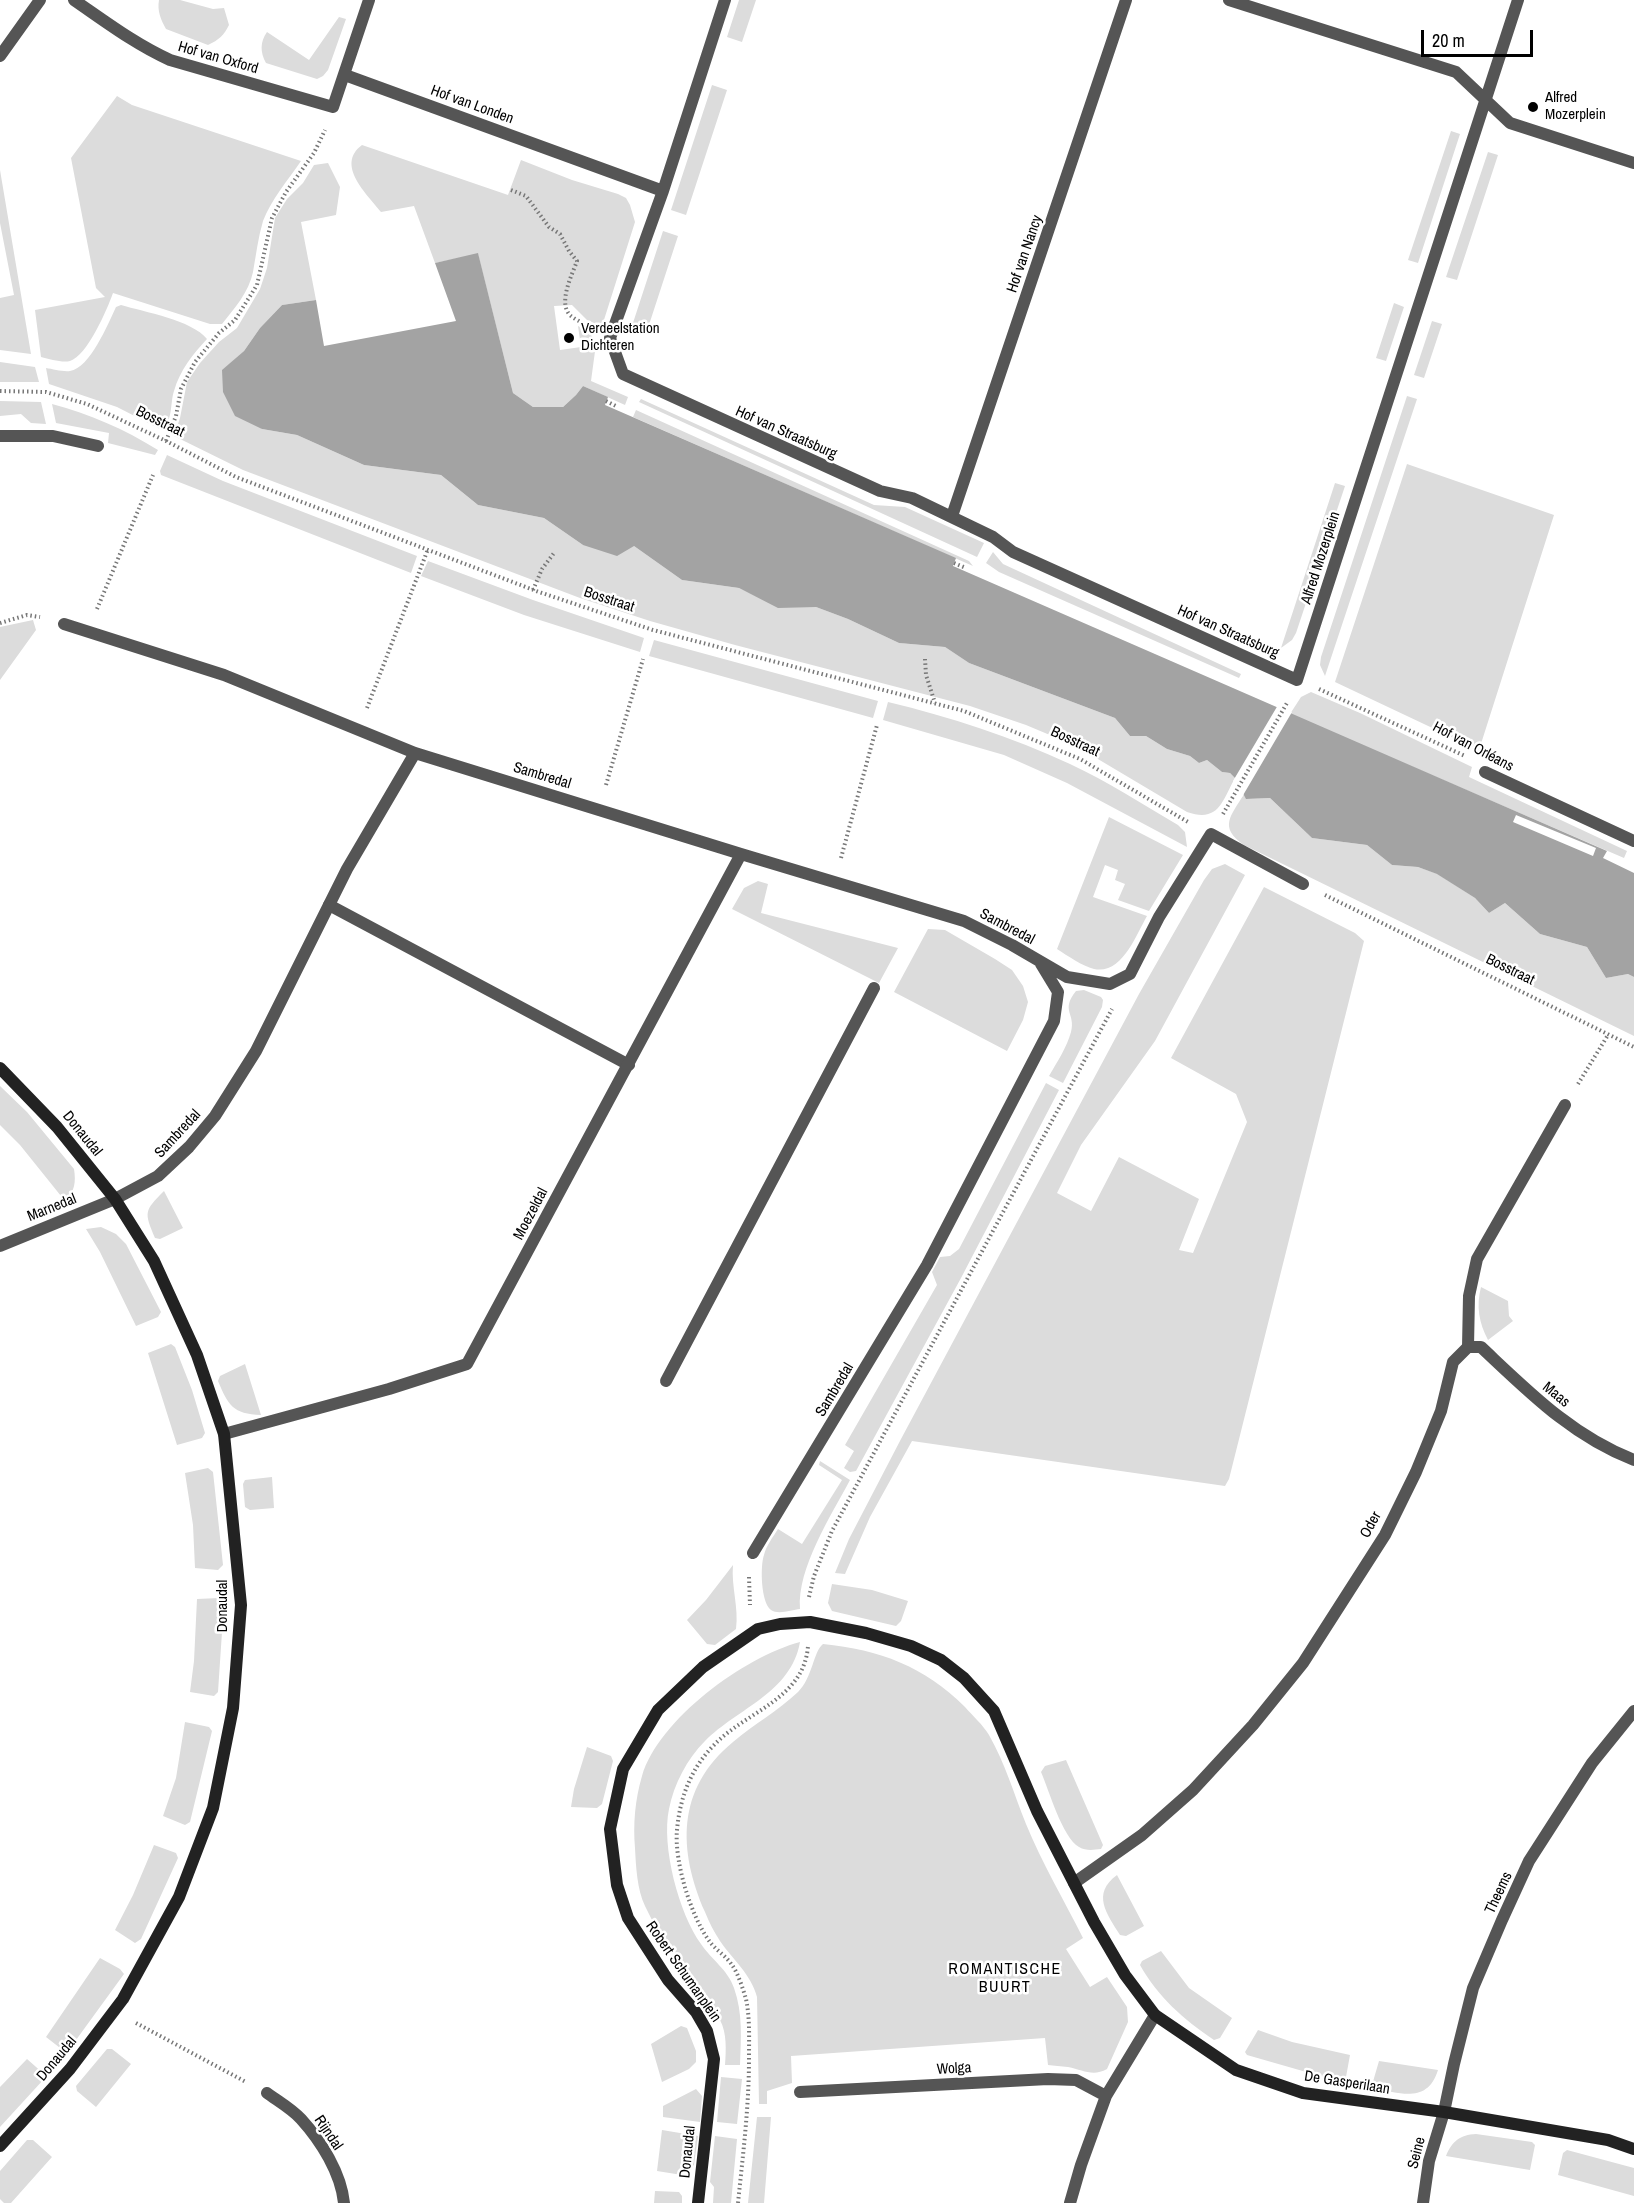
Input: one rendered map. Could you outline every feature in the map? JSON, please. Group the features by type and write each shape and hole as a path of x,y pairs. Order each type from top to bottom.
{"street":[{"path":"0,56 40,0"},
{"name":"Hof van Oxford","path":"74,0 129,39 170,60 333,107"},
{"path":"333,107 369,0"},
{"path":"610,338 663,191 725,0"},
{"name":"Hof van Nancy","path":"952,516 1126,0"},
{"path":"1229,0 1456,72 1510,123 1634,163"},
{"name":"Alfred Mozerplein","path":"1297,680 1484,98 1518,0"},
{"name":"Hof van Londen","path":"345,75 663,191"},
{"name":"Hof van Straatsburg","path":"610,338 623,374 880,491 912,498 952,516 993,537 1014,552 1297,680"},
{"path":"0,436 52,436 98,446"},
{"name":"Sambredal","path":"64,624 224,675 415,753 964,921 1012,945 1041,963 1058,992 1054,1021 927,1265 753,1553"},
{"name":"Sambredal","path":"115,1199 158,1176 189,1148 215,1116 255,1051 346,869 415,753"},
{"name":"Hof van Orléans","path":"1485,772 1633,838"},
{"path":"1041,963 1067,976 1110,984 1130,974 1159,917 1210,834 1302,884"},
{"name":"Moezeldal","path":"224,1434 467,1365 741,854"},
{"path":"329,904 629,1065"},
{"path":"666,1381 874,988"},
{"name":"Donaudal","path":"0,1068 57,1127 115,1199 153,1261 197,1355 224,1434 241,1605 233,1708 213,1808 179,1897 123,1999 70,2070 0,2146"},
{"path":"1467,1347 1469,1296 1477,1259 1565,1105"},
{"name":"Marnedal","path":"0,1246 115,1199"},
{"name":"Maas","path":"1467,1347 1481,1347 1548,1410 1596,1443 1634,1460"},
{"name":"Oder","path":"1074,1883 1142,1835 1193,1790 1253,1725 1303,1663 1385,1534 1416,1472 1442,1411 1453,1362 1467,1347"},
{"name":"Robert Schumanplein","path":"709,2105 714,2059 707,2031 696,2012 668,1980 628,1918 617,1886 610,1829 623,1769 658,1710 703,1667 758,1629 780,1624 810,1622 911,1646 941,1660 964,1678 994,1710 1037,1812 1074,1883"},
{"name":"Theems","path":"1444,2112 1473,1988 1530,1861 1592,1763 1634,1711"},
{"name":"De Gasperilaan","path":"1074,1883 1125,1975 1155,2015 1236,2070 1303,2093 1444,2112 1608,2140 1634,2149"},
{"path":"1070,2203 1106,2096 1155,2015"},
{"name":"Wolga","path":"800,2092 1048,2079 1076,2080 1106,2096"},
{"name":"Rijndal","path":"267,2093 300,2118 325,2151 343,2194 344,2203"},
{"name":"Donaudal","path":"698,2203 709,2105"},
{"name":"Seine","path":"1423,2203 1429,2161 1444,2112"}],"path":[{"path":"166,441 176,416 181,389 195,362 219,333 235,321 257,285 272,218 286,192 314,153 333,107"},
{"path":"511,190 526,196 549,227 560,234 577,261 566,290 566,310 571,316 610,338"},
{"name":"Bosstraat","path":"0,391 46,392 87,404 236,477 533,590 653,630 964,711 1080,759 1210,834"},
{"path":"606,401 618,407"},
{"path":"88,632 153,476"},
{"path":"358,730 428,549"},
{"path":"533,590 542,569 554,553"},
{"path":"954,562 966,568"},
{"path":"0,623 27,615 48,619"},
{"path":"598,810 643,659"},
{"path":"925,659 926,675 935,703"},
{"name":"Hof van Orléans","path":"1297,680 1474,761 1485,772"},
{"path":"1229,803 1286,705"},
{"path":"834,882 877,724"},
{"name":"Bosstraat","path":"1341,904 1634,1047"},
{"path":"738,2203 748,2111 749,2031 746,1998 733,1966 709,1941 690,1903 676,1855 681,1800 692,1775 716,1743 796,1683 807,1660 810,1622 809,1595 832,1531 1130,974"},
{"path":"1565,1105 1608,1035"},
{"path":"749,1570 750,1603 758,1629"},
{"path":"115,2010 157,2035 267,2093"}],"shaded area":[{"path":"159,0 180,0 213,9 224,8 229,25 221,37 208,45 166,29 160,15"},
{"path":"739,0 756,0 742,42 727,37"},
{"path":"339,17 346,19 328,70 323,76 317,79 266,63 262,47 267,32 309,60"},
{"path":"712,85 727,90 686,215 671,210"},
{"path":"117,96 132,105 301,161 266,213 251,279 240,300 222,324 210,324 113,293 96,332 83,351 70,361 63,362 41,357 35,310 105,297 96,288 71,158"},
{"path":"1451,131 1460,134 1418,263 1408,260"},
{"path":"362,145 508,195 521,160 626,198 635,222 603,323 598,325 587,320 572,305 554,306 560,350 581,347 578,326 589,331 596,344 591,381 628,397 625,405 583,386 563,407 533,407 513,393 478,254 435,263 414,206 381,212 356,179 352,170 352,161 354,153"},
{"path":"1488,152 1498,155 1457,280 1446,277"},
{"path":"328,163 340,187 336,215 301,222 316,300 282,305 260,328 244,351 223,370 262,429 297,435 364,465 441,475 478,505 544,518 583,545 634,546 682,580 739,588 778,607 816,607 899,643 945,647 969,663 1115,718 1130,736 1146,736 1167,749 1190,756 1199,763 1207,760 1222,772 1230,773 1235,778 1223,802 1213,812 1206,815 1187,812 1076,746 1026,725 970,706 650,621 580,598 243,470 174,436 187,382 219,342 237,328 260,289 267,268 275,218 287,199 303,183 314,165"},
{"path":"0,170 31,354 0,350 0,298 14,295 0,223"},
{"path":"663,231 678,236 646,334 631,329"},
{"path":"478,253 513,393 533,407 563,407 583,386 608,397 605,405 956,558 953,566 1607,851 1603,858 1634,873 1634,977 1628,974 1606,978 1587,947 1540,934 1505,903 1489,913 1475,898 1437,874 1418,867 1392,865 1367,845 1312,838 1270,798 1246,799 1230,773 1222,772 1207,760 1199,763 1190,756 1167,749 1146,736 1130,736 1115,718 969,663 945,647 899,643 816,607 778,608 739,588 682,580 634,546 617,556 583,545 544,518 478,505 441,475 364,465 297,435 262,429 235,416 223,392 222,370 244,351 260,328 282,305 316,300 324,346 456,321 435,263"},
{"path":"1394,303 1404,307 1386,361 1376,358"},
{"path":"121,305 179,322 200,332 207,339 183,369 173,396 170,417 162,430 117,407 49,384 46,368 70,371 77,368 98,344 116,307"},
{"path":"1432,321 1442,324 1424,378 1414,375"},
{"path":"0,362 35,367 39,382 0,382"},
{"path":"1407,396 1417,399 1325,676 1320,665 1321,657"},
{"path":"641,399 874,505 905,507 984,543 977,557 639,402"},
{"path":"0,401 41,402 46,424 31,423 21,414 0,416"},
{"path":"52,404 106,423 158,450 155,455 108,443 109,433 56,423"},
{"path":"636,410 969,561 973,566 633,417"},
{"path":"167,455 223,481 417,556 411,573 161,475 160,471"},
{"path":"1407,464 1554,515 1479,750 1335,682"},
{"path":"1335,483 1345,486 1296,633 1292,640 1281,648"},
{"path":"993,552 1003,564 1241,674 1239,678 999,572 986,563"},
{"path":"428,561 644,638 640,652 524,615 421,576"},
{"path":"33,620 36,630 0,680 0,627"},
{"path":"654,640 878,701 873,718 649,656"},
{"path":"1311,692 1472,767 1469,777 1627,851 1624,858 1290,714 1301,697"},
{"path":"888,702 1003,736 1084,771 1178,825 1185,832 1187,847 1067,783 1004,755 883,720"},
{"path":"1244,794 1247,799 1270,798 1312,838 1367,845 1392,865 1418,867 1438,874 1475,898 1489,913 1505,903 1540,934 1587,947 1606,978 1628,974 1634,977 1634,1036 1244,845 1231,833 1229,821"},
{"path":"1109,817 1183,855 1149,911 1118,900 1125,884 1115,880 1118,870 1105,865 1093,897 1147,916 1133,943 1120,960 1113,966 1094,969 1057,949"},
{"path":"1225,864 1245,875 1155,1041 1081,1145 1057,1193 1091,1211 1119,1157 1199,1199 1179,1250 1193,1253 1247,1122 1236,1094 1171,1058 1264,887 1355,933 1364,941 1229,1479 1225,1486 912,1441 870,1517 845,1574 835,1573 849,1539 901,1439 1139,994 1204,880 1212,869"},
{"path":"758,881 768,884 761,913 898,948 879,983 732,909 744,888"},
{"path":"928,929 945,930 995,959 1012,970 1023,986 1028,1002 1023,1020 1007,1051 894,992"},
{"path":"1084,990 1101,997 1102,1007 1063,1083 1049,1076 1071,1032 1072,1020 1069,1003 1071,998 1076,991"},
{"path":"1046,1083 1059,1090 961,1278 856,1471 850,1472 844,1468 854,1451 845,1445 937,1285 932,1272 940,1257 950,1256 959,1249"},
{"path":"0,1086 27,1112 74,1169 74,1186 65,1201 20,1145 0,1125"},
{"path":"164,1191 183,1228 160,1239 155,1238 148,1212"},
{"path":"101,1227 116,1234 126,1244 161,1312 158,1317 136,1326 100,1252 86,1229"},
{"path":"1481,1287 1508,1301 1509,1316 1513,1321 1488,1340 1479,1314"},
{"path":"171,1344 175,1347 192,1390 205,1433 202,1438 177,1445 148,1353"},
{"path":"245,1364 261,1415 244,1413 233,1407 218,1381 220,1376"},
{"path":"820,1461 850,1480 809,1560 801,1593 800,1609 774,1611 765,1600 762,1584 763,1560 768,1545 778,1529 802,1544 842,1480 819,1465"},
{"path":"208,1468 213,1472 223,1565 218,1570 195,1568 193,1525 185,1473"},
{"path":"272,1477 274,1508 250,1510 245,1507 243,1484 245,1480"},
{"path":"733,1565 736,1629 715,1645 707,1644 687,1620"},
{"path":"832,1584 872,1590 908,1601 901,1621 896,1626 832,1611 828,1603"},
{"path":"219,1598 224,1602 218,1692 214,1696 190,1692 197,1599"},
{"path":"800,1642 795,1660 775,1687 718,1729 692,1756 678,1781 669,1809 667,1824 670,1860 679,1898 693,1931 728,1976 737,1997 741,2026 740,2065 725,2065 725,2036 716,2012 664,1941 642,1899 637,1878 634,1839 638,1794 651,1754 666,1733 706,1693 754,1661"},
{"path":"823,1644 882,1656 917,1671 949,1693 987,1731 1005,1768 1032,1839 1083,1938 1066,1949 1090,1987 1107,1977 1127,2007 1128,2022 1107,2069 1092,2073 1048,2065 1045,2038 791,2056 792,2083 767,2091 767,2104 759,2104 757,1997 751,1981 720,1941 705,1912 690,1866 687,1843 688,1821 692,1800 714,1760 741,1735 798,1692 807,1679"},
{"path":"185,1722 209,1727 212,1731 190,1822 185,1825 163,1816 176,1778"},
{"path":"587,1747 611,1756 613,1761 602,1804 597,1808 571,1807 574,1789"},
{"path":"1066,1760 1103,1845 1101,1849 1084,1849 1073,1842 1052,1801 1041,1772 1045,1766"},
{"path":"154,1845 176,1853 178,1858 141,1939 135,1943 115,1930"},
{"path":"1117,1875 1144,1926 1126,1936 1120,1935 1106,1912 1104,1904 1105,1889"},
{"path":"1161,1951 1189,1988 1232,2018 1220,2038 1214,2040 1192,2024 1163,1997 1147,1977 1140,1965 1142,1961"},
{"path":"100,1958 120,1969 124,1974 68,2051 64,2051 46,2037"},
{"path":"681,2026 687,2028 696,2051 696,2062 689,2069 662,2082 651,2044"},
{"path":"1258,2030 1292,2042 1350,2055 1346,2077 1341,2082 1247,2055 1245,2052"},
{"path":"107,2049 112,2049 131,2064 96,2107 77,2091 76,2086"},
{"path":"27,2059 44,2074 44,2079 0,2127 0,2087"},
{"path":"1379,2061 1438,2070 1428,2088 1421,2092 1404,2094 1375,2088 1372,2085"},
{"path":"721,2077 742,2079 737,2124 717,2122"},
{"path":"696,2089 702,2096 700,2122 663,2117 663,2106"},
{"path":"757,2117 771,2117 764,2203 748,2203"},
{"path":"662,2130 698,2136 694,2165 682,2175 657,2171"},
{"path":"1476,2134 1532,2142 1535,2145 1530,2170 1446,2156 1457,2140"},
{"path":"715,2136 737,2139 731,2203 713,2203 714,2187 710,2182"},
{"path":"27,2140 33,2140 52,2157 11,2203 4,2203 0,2199 0,2171"},
{"path":"1567,2150 1634,2168 1634,2196 1558,2175 1563,2153"},
{"path":"655,2191 679,2192 682,2196 682,2203 654,2203"}],"pier":[{"path":"1278,705 1292,712 1242,797 1233,781"},
{"path":"1516,815 1596,848 1593,856 1513,822"}],"place":[{"name":"Alfred Mozerplein","path":"1533,107"},
{"name":"Verdeelstation Dichteren","path":"569,338"}],"district":[{"name":"ROMANTISCHE BUURT","path":"1005,1979"}]}
